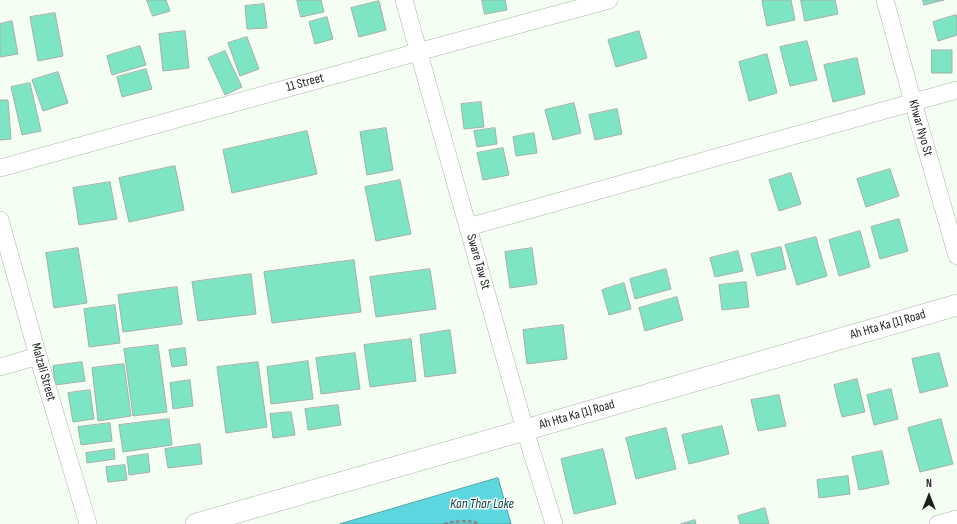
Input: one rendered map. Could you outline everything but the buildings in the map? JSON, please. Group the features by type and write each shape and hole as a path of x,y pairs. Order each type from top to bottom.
{"street":[{"name":"Sware Taw St","path":"404,0 525,430 554,524"},
{"name":"11 Street","path":"0,168 609,0"},
{"name":"Khwar Nyo St","path":"885,0 957,256"},
{"path":"468,227 957,90"},
{"name":"Malzali Street","path":"0,220 38,356 88,524"},
{"name":"Ah Hta Ka (1) Road","path":"196,524 957,305"},
{"path":"0,367 38,356"},
{"path":"938,524 957,519"}],"path":[{"path":"444,524 453,522 474,522 479,524"}],"water":[{"name":"Kan Thar Lake","path":"498,478 511,524 340,524"}]}
